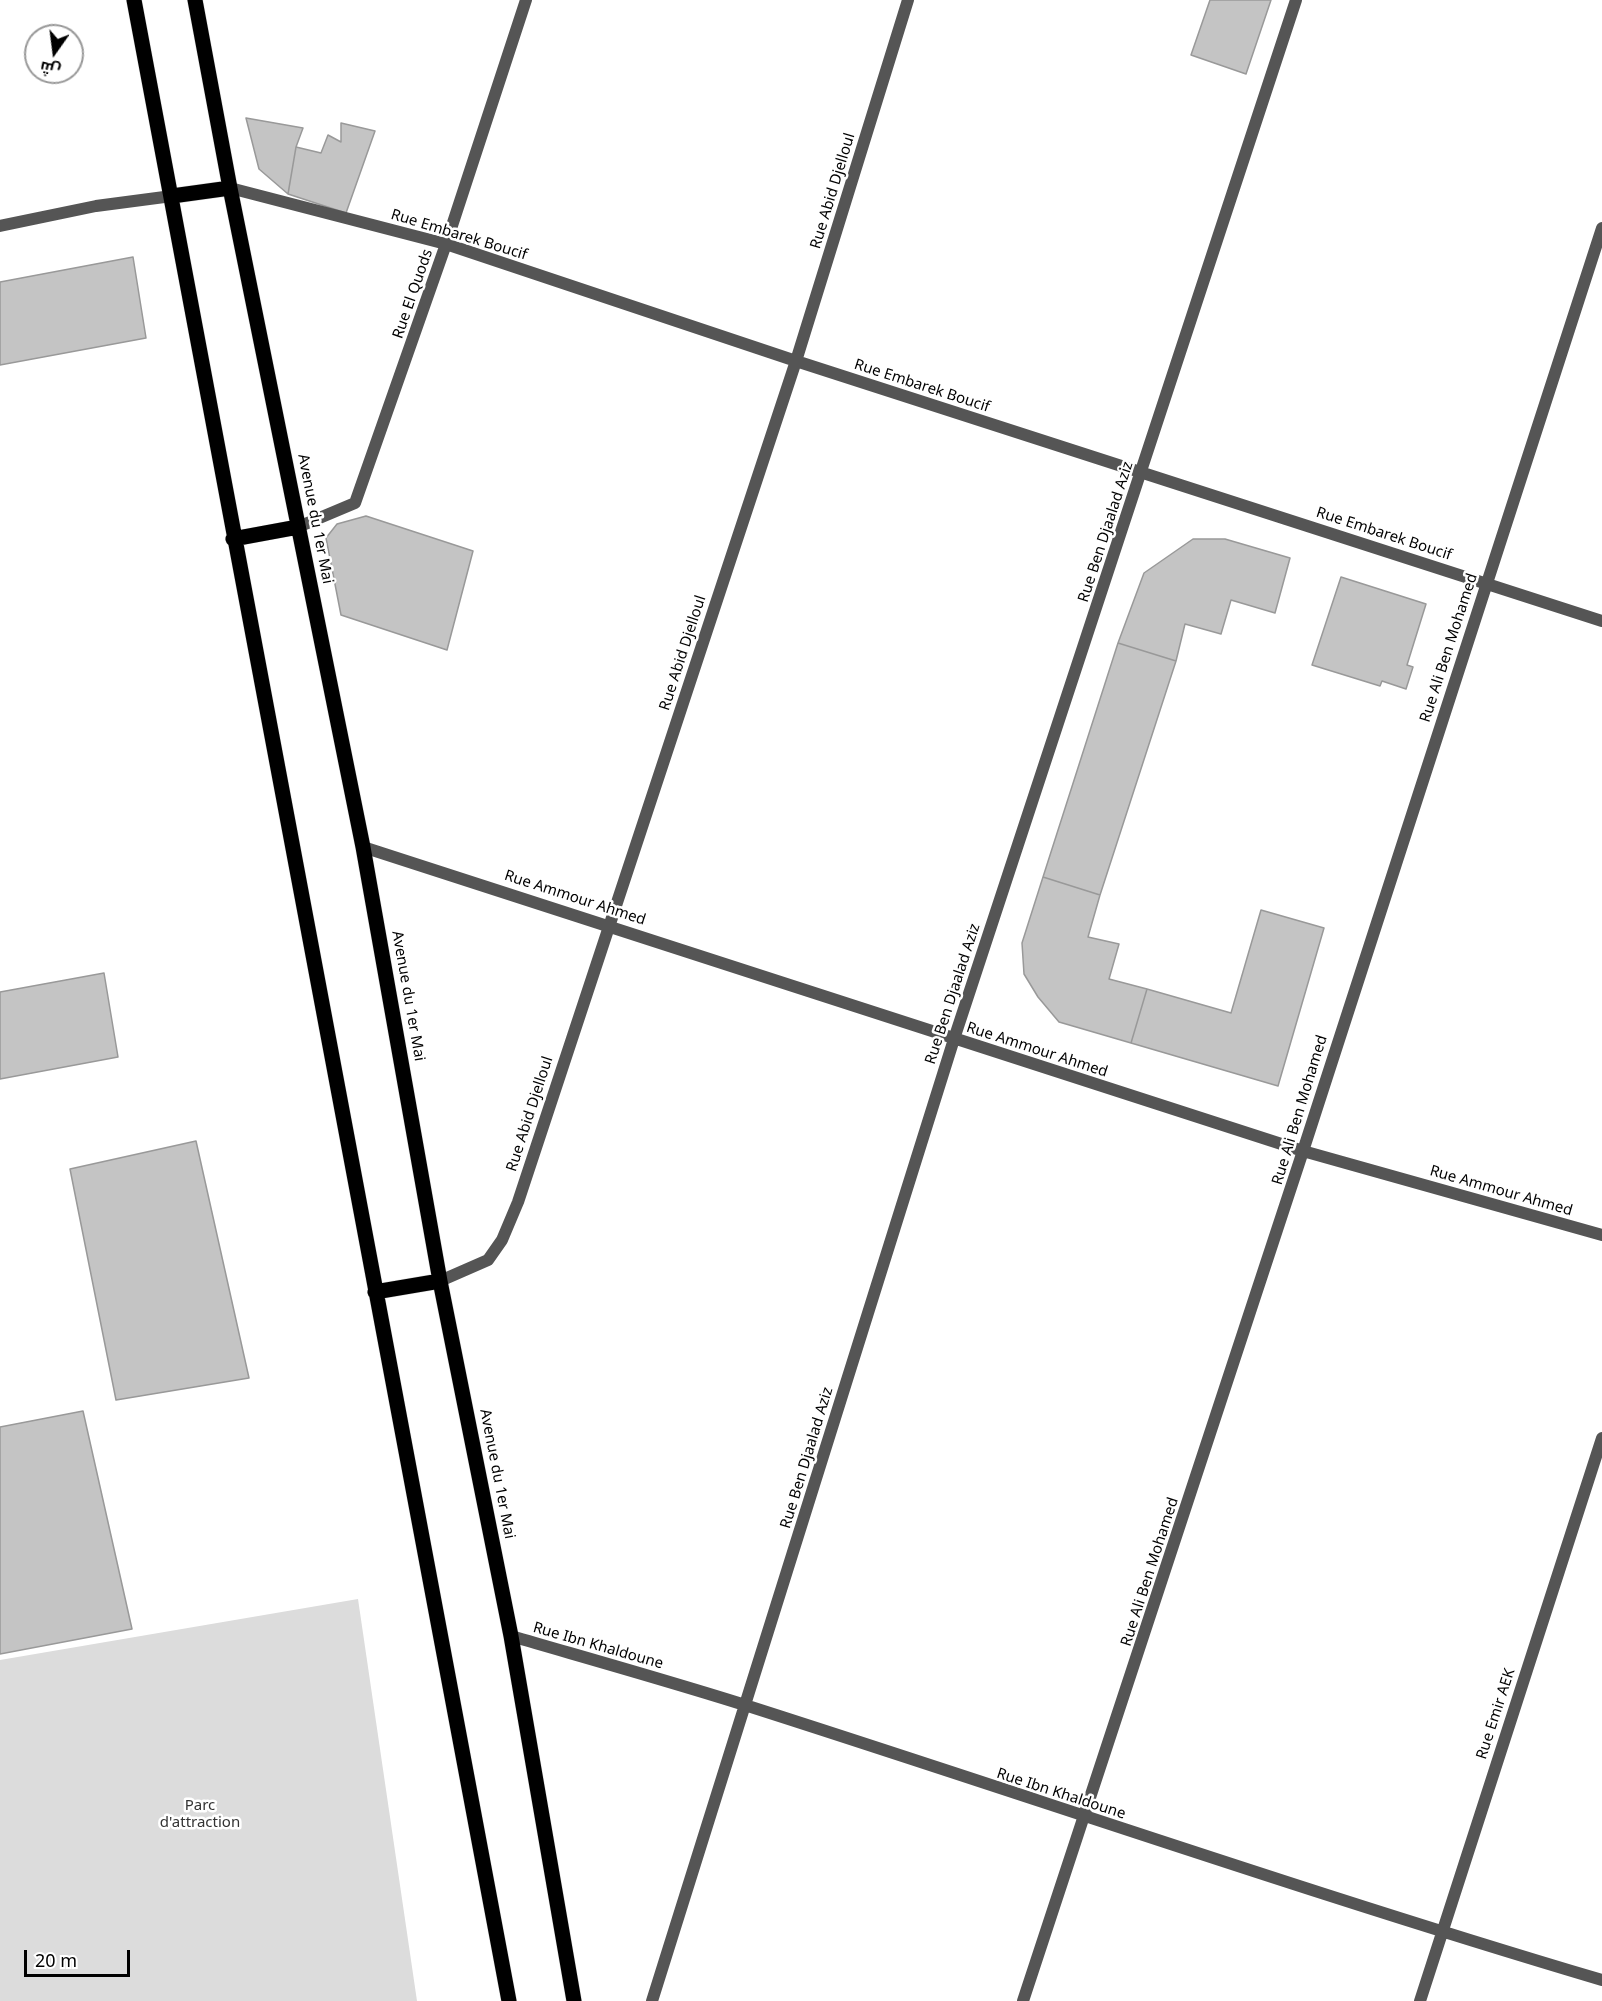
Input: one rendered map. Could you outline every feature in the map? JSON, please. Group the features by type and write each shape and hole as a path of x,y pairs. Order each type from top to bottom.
{"main road":[{"path":"134,0 172,196 233,539 509,2001"},
{"name":"Avenue du 1er Mai","path":"195,0 230,188 363,847 440,1281 511,1635 574,2001"},
{"path":"172,196 230,188"},
{"path":"233,539 298,527"},
{"path":"375,1292 440,1281"}],"street":[{"name":"Rue El Quods","path":"298,527 356,503 446,243 526,0"},
{"name":"Rue Abid Djelloul","path":"440,1281 488,1260 502,1240 518,1202 796,361 908,0"},
{"name":"Rue Ben Djaalad Aziz","path":"652,2001 954,1039 1296,0"},
{"name":"Rue Embarek Boucif","path":"230,188 446,243 796,361 1602,621"},
{"path":"0,226 96,206 172,196"},
{"name":"Rue Ali Ben Mohamed","path":"1023,2001 1303,1151 1602,228"},
{"name":"Rue Ammour Ahmed","path":"363,847 609,924 954,1039 1303,1151 1602,1235"},
{"name":"Rue Emir AEK","path":"1420,2001 1602,1438"},
{"name":"Rue Ibn Khaldoune","path":"511,1635 746,1705 1085,1818 1441,1932 1602,1980"}],"green space":[{"name":"Parc d'attraction","path":"358,1599 417,2001 0,2001 0,1660"}],"building":[{"path":"1210,0 1271,0 1246,74 1191,55"},
{"path":"246,118 303,128 296,147 288,194 259,169"},
{"path":"341,123 375,131 346,213 288,194 296,147 321,153 328,135 341,142"},
{"path":"133,257 146,338 0,365 0,282"},
{"path":"366,516 473,551 447,650 341,615 326,538 337,524"},
{"path":"1193,539 1225,539 1290,558 1275,613 1231,600 1221,634 1185,624 1176,661 1118,643 1144,573"},
{"path":"1341,577 1426,604 1407,665 1413,667 1406,689 1382,681 1380,686 1312,665"},
{"path":"1118,643 1176,661 1100,895 1043,877"},
{"path":"1043,877 1100,895 1088,937 1119,944 1109,979 1147,989 1131,1043 1059,1022 1038,997 1024,974 1022,943"},
{"path":"1261,910 1324,928 1278,1086 1131,1043 1147,989 1231,1013"},
{"path":"104,973 118,1057 0,1079 0,992"},
{"path":"196,1141 249,1378 116,1400 70,1169"},
{"path":"83,1411 132,1629 0,1654 0,1427"}]}
